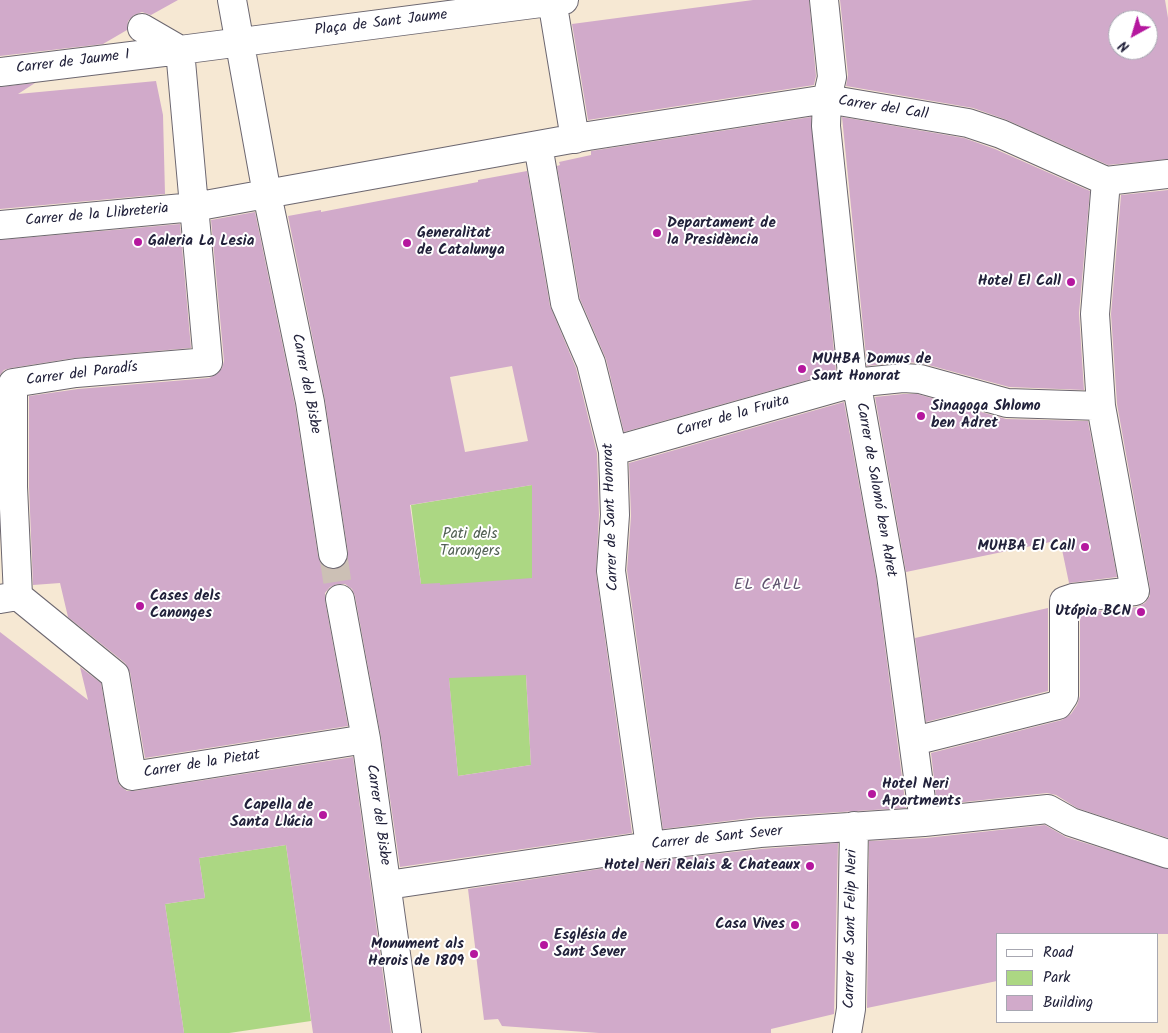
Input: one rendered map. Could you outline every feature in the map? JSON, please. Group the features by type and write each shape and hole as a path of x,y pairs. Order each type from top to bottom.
{"street":[{"path":"232,0 269,204"},
{"name":"Carrer de Salomó ben Adret","path":"824,0 832,77 827,100 826,126 853,383 859,397 891,575 924,822"},
{"name":"Plaça de Sant Jaume","path":"148,65 180,50 556,1 581,138"},
{"path":"142,28 180,50 194,207"},
{"name":"Carrer de Jaume I","path":"0,72 148,65"},
{"name":"Carrer del Call","path":"269,204 540,156 581,138 827,100 968,123 1001,134 1106,181"},
{"name":"Carrer de Sant Honorat","path":"540,156 565,304 591,364 613,451 615,515 611,571 650,846"},
{"path":"914,741 1058,705 1064,696 1064,601 1073,598 1135,590 1101,406 1095,314 1106,181 1168,174"},
{"name":"Carrer de la Llibreteria","path":"0,225 194,207 269,204"},
{"name":"Carrer del Bisbe","path":"269,204 310,402 333,554"},
{"name":"Carrer del Paradís","path":"9,598 13,487 13,383 76,373 208,362 194,207"},
{"name":"Carrer de la Fruita","path":"613,451 853,383 903,378 920,379 1007,403 1101,406"},
{"name":"Carrer de la Pietat","path":"9,598 115,675 132,776 366,740"},
{"name":"Carrer del Bisbe","path":"340,599 366,740 388,885 407,1033"},
{"name":"Carrer de Sant Sever","path":"388,885 650,846 760,833 924,822 1048,809 1071,822 1168,854"},
{"name":"Carrer de Sant Felip Neri","path":"847,1033 851,1009 854,826"}],"green space":[{"name":"Pati dels Tarongers","path":"532,485 532,578 526,675 531,765 458,776 440,584 421,584 411,505"},
{"path":"286,845 311,1021 229,1033 184,1033 165,904 205,898 199,858"}],"building":[{"path":"0,0 178,0 151,15 142,12 134,15 128,21 127,30 103,44 0,56"},
{"path":"753,0 809,0 816,76 814,85 588,120 572,24"},
{"path":"840,0 1165,0 1168,18 1168,159 1108,165 1007,120 973,108 846,86 848,75"},
{"path":"156,81 163,115 165,194 0,209 0,87 35,83 18,94"},
{"path":"811,117 836,372 624,432 606,359 580,299 557,166 560,165 559,162 591,155 591,151"},
{"path":"842,117 964,138 995,149 1090,191 1079,313 1084,390 1009,387 921,363 902,362 867,366"},
{"path":"527,171 550,306 576,368 597,453 599,515 596,573 632,833 400,867 381,737 355,596 352,589 345,584 337,584 330,587 325,593 348,726 145,758 130,672 125,663 68,617 60,583 33,585 29,487 29,396 78,389 209,378 217,374 222,368 224,361 211,220 255,212 295,405 318,556 321,563 327,568 335,569 342,566 347,560 348,552 325,400 288,216 321,210 321,212 478,182 478,180","holes":["512,366 528,441 465,452 450,377","532,485 532,578 440,585 440,583 421,584 410,505","526,675 531,765 458,776 449,678"]},
{"path":"1168,190 1168,838 1077,808 1056,795 1047,793 937,805 931,753 1062,720 1071,714 1080,696 1080,613 1137,607 1145,603 1150,596 1117,404 1111,314 1121,195"},
{"path":"180,224 191,348 74,358 11,368 4,370 0,375 0,240"},
{"path":"917,394 1006,419 1088,421 1117,577 1069,583 1060,540 906,572 875,397"},
{"path":"844,402 876,577 906,808 759,817 663,829 627,570 631,516 629,463"},
{"path":"1048,608 1048,691 926,722 915,638"},
{"path":"0,632 88,700 80,667 101,683 117,779 120,786 127,791 353,757 391,1033 313,1033 286,845 199,858 205,898 165,904 184,1033 0,1033"},
{"path":"1045,825 1066,837 1168,869 1168,934 996,933 996,981 867,1008 869,841 926,838"},
{"path":"838,843 834,1014 771,1029 771,1033 599,1033 502,1026 498,1019 484,1020 468,889 652,861"}],"tunnel":[{"path":"333,554 340,599"}],"place":[{"name":"Departament de la Presidència","path":"657,233"},
{"name":"Galeria La Lesia","path":"138,242"},
{"name":"Generalitat de Catalunya","path":"407,243"},
{"name":"Hotel El Call","path":"1071,282"},
{"name":"MUHBA Domus de Sant Honorat","path":"802,369"},
{"name":"Sinagoga Shlomo ben Adret","path":"921,416"},
{"name":"MUHBA El Call","path":"1085,547"},
{"name":"Cases dels Canonges","path":"140,606"},
{"name":"Utópia BCN","path":"1141,612"},
{"name":"Hotel Neri Apartments","path":"872,794"},
{"name":"Capella de Santa Llúcia","path":"323,815"},
{"name":"Hotel Neri Relais & Chateaux","path":"810,866"},
{"name":"Casa Vives","path":"795,925"},
{"name":"Església de Sant Sever","path":"544,945"},
{"name":"Monument als Herois de 1809","path":"474,954"}],"district":[{"name":"EL CALL","path":"768,586"}]}
